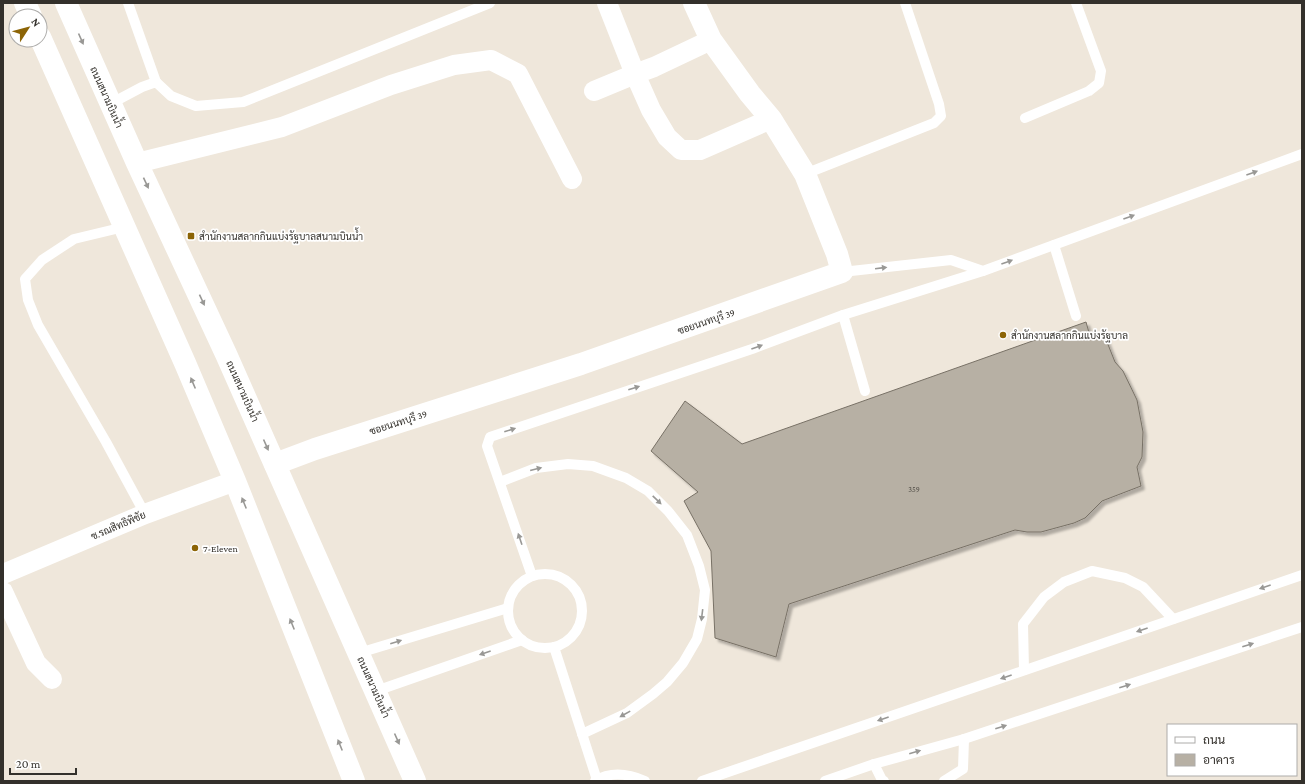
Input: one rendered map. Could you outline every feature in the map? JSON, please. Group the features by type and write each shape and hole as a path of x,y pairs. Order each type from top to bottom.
{"main road":[{"name":"ถนนสนามบินน้ำ","path":"66,3 110,104 223,347 415,781"},
{"path":"694,3 711,40 750,94 771,119 805,174 837,254 842,272"},
{"path":"45,48 185,363 235,481 354,781"},
{"name":"ซอยนนทบุรี 39","path":"275,464 315,449 581,364 842,272"}],"street":[{"path":"607,3 651,110 667,137 681,150 700,150 771,119"},
{"path":"594,91 654,67 711,40"},
{"path":"137,163 282,127 391,85 454,65 491,60 518,74 572,179"},
{"name":"ซ.รณสิทธิพิชัย","path":"3,574 145,514 235,481"},
{"path":"3,592 36,663 52,679"}],"lane":[{"path":"128,3 156,82 171,96 196,106 244,102 490,3"},
{"path":"805,174 934,123 941,116 939,104 905,3"},
{"path":"1026,118 1089,92 1099,83 1101,71 1076,3"},
{"path":"110,104 142,87 156,82"},
{"path":"532,576 487,446 490,437 752,349 843,315 983,271 1302,154"},
{"path":"124,227 74,239 42,260 25,279 28,300 38,325 106,442 145,514"},
{"path":"1054,245 1076,316"},
{"path":"842,272 951,260 983,271"},
{"path":"843,315 865,391"},
{"path":"500,482 536,468 568,464 593,466 626,478 648,491 668,511 687,535 699,566 704,590 702,619 697,639 683,663 667,682 627,713 582,734"},
{"path":"1024,670 1023,624 1044,597 1064,582 1092,571 1125,578 1143,587 1174,619"},
{"path":"544,574 556,576 567,581 581,600 582,612 580,624 574,635 565,642 554,647 543,648 532,646 522,640 514,632 508,608 509,599 522,581 532,576 544,574"},
{"path":"702,781 1302,575"},
{"path":"359,653 508,608"},
{"path":"825,781 874,764 964,739 1302,627"},
{"path":"376,691 522,640"},
{"path":"554,647 596,780 614,774 632,776 646,781"},
{"path":"944,781 964,769 964,739"},
{"path":"874,764 882,780 884,781"}],"building":[{"path":"1086,322 1090,336 1103,332 1115,362 1123,371 1137,400 1143,432 1142,457 1137,467 1141,486 1102,501 1085,518 1074,523 1041,532 1015,530 789,604 776,657 715,638 711,551 684,501 698,492 651,451 685,401 742,444"}],"place":[{"name":"สำนักงานสลากกินแบ่งรัฐบาลสนามบินน้ำ","path":"191,236"},
{"name":"สำนักงานสลากกินแบ่งรัฐบาล","path":"1003,335"},
{"name":"7-Eleven","path":"195,548"}]}
